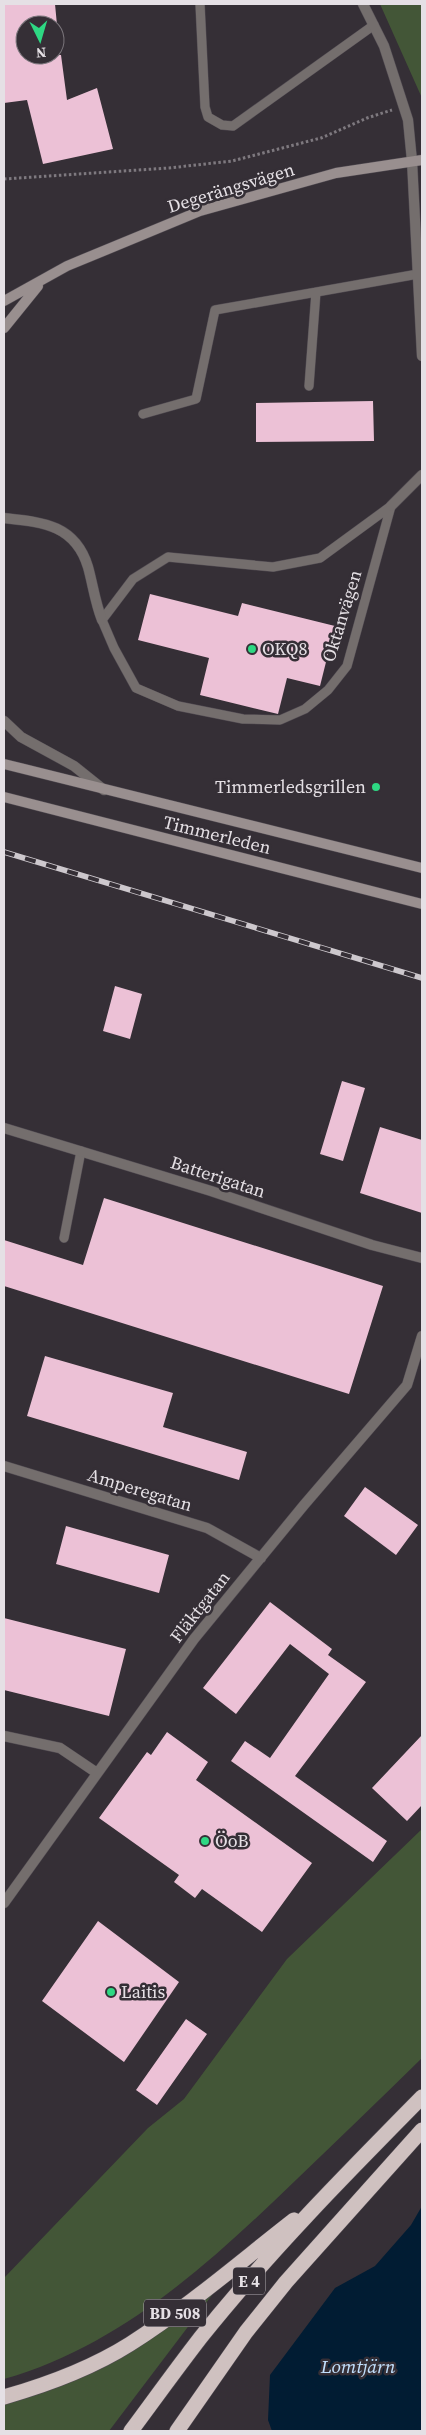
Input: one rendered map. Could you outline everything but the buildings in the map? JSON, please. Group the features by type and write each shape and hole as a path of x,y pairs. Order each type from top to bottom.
{"highway":[{"name":"E 4","path":"131,2431 223,2311 326,2194 422,2097"},
{"name":"E 4","path":"177,2431 246,2332 286,2282 422,2130"},
{"name":"BD 508","path":"4,2397 77,2371 128,2345 183,2308 326,2194"}],"main road":[{"name":"Degerängsvägen","path":"4,301 67,266 200,211 336,172 417,160"},
{"path":"4,328 42,281"},
{"name":"Timmerleden","path":"4,764 422,868"},
{"name":"Timmerleden","path":"4,797 422,904"}],"street":[{"path":"364,4 384,46 408,120 417,160 418,274 422,356"},
{"name":"Oktanvägen","path":"391,506 422,475"},
{"name":"Oktanvägen","path":"4,518 38,522 58,528 75,543 88,565 96,606 102,620"},
{"path":"4,721 21,737 74,766 105,790"},
{"name":"Batterigatan","path":"4,1128 211,1191 372,1245 422,1258"},
{"name":"Fläktgatan","path":"4,1903 194,1639 407,1385 422,1336"},
{"name":"Amperegatan","path":"4,1466 207,1528 261,1558"},
{"path":"4,1736 60,1748 97,1773"}],"lane":[{"path":"200,4 205,107 208,117 222,125 233,126 374,25"},
{"path":"143,414 196,399 215,310 418,274"},
{"path":"309,386 316,292"},
{"name":"Oktanvägen","path":"391,506 347,666 328,690 305,709 280,720 243,718 178,706 136,688 114,648 102,620 133,579 168,557 273,567 320,558 391,506"},
{"path":"64,1238 81,1151"}],"path":[{"path":"4,179 169,168 232,160 321,138 376,114 404,108"}],"green space":[{"path":"380,4 422,4 422,98"},
{"path":"422,1829 422,2058 265,2210 198,2270 126,2323 87,2345 47,2364 4,2379 4,2278 148,2128 184,2099 287,1959"},
{"path":"228,2274 109,2431 4,2431 4,2401 61,2382"}],"water":[{"name":"Lomtjärn","path":"422,2206 422,2431 272,2431 268,2420 270,2375 335,2288 375,2266 411,2225"}],"railway":[{"path":"4,852 422,978"}],"place":[{"name":"OKQ8","path":"252,649"},
{"name":"Timmerledsgrillen","path":"376,787"},
{"name":"ÖoB","path":"205,1841"},
{"name":"Laitis","path":"111,1992"}]}
